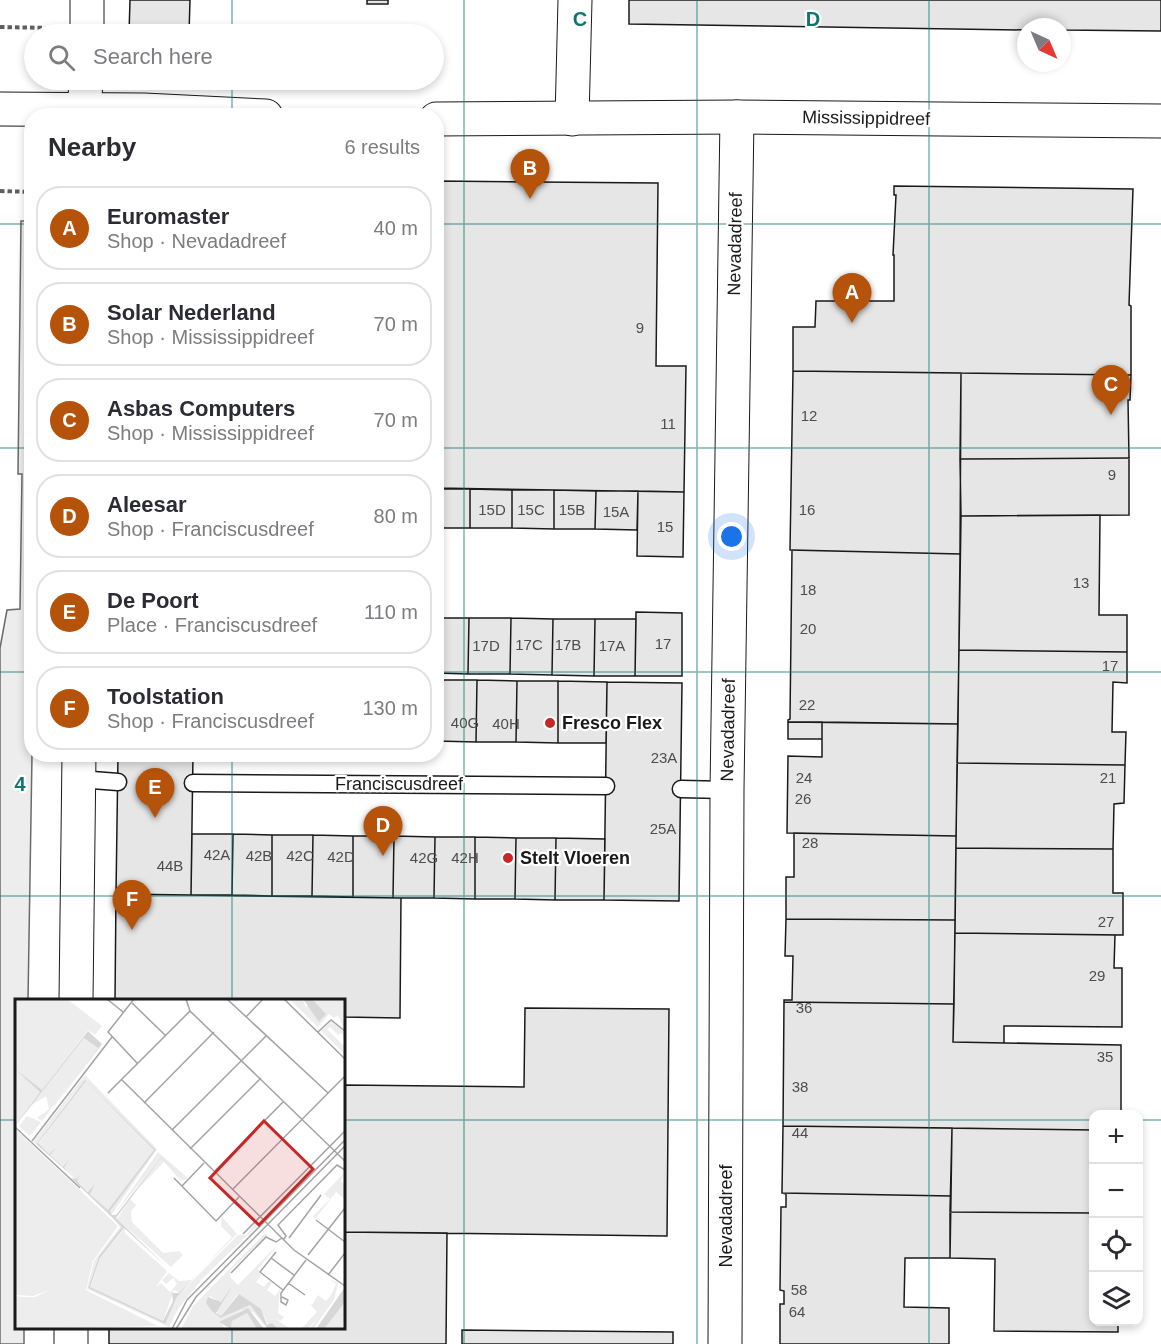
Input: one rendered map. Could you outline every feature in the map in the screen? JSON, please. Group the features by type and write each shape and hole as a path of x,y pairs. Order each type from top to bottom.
{"street":[{"path":"572,119 575,0"},
{"path":"0,109 85,102 129,108"},
{"name":"Mississippidreef","path":"444,118 737,117 1161,121"},
{"name":"Nevadadreef","path":"725,1344 727,790 737,117"},
{"path":"76,999 79,767"}],"lane":[{"path":"79,767 118,782"},
{"name":"Franciscusdreef","path":"192,783 606,786"},
{"path":"681,789 727,790"}],"path":[{"path":"44,24 87,21"},
{"path":"0,27 24,25"},
{"path":"0,191 24,192"}],"shaded area":[{"path":"21,221 24,221 24,762 32,762 28,999 15,999 15,1329 24,1329 24,1344 0,1344 0,648 7,610 20,609 22,474 18,474"}],"building":[{"path":"130,0 190,0 189,24 129,24"},
{"path":"367,0 388,0 388,4 367,4"},
{"path":"629,0 1161,0 1161,31 1071,30 1071,18 1017,18 1017,30 629,24"},
{"path":"444,181 658,183 656,366 686,366 684,492 444,488"},
{"path":"894,186 1133,189 1129,305 1131,306 1131,375 793,371 793,327 815,327 816,301 894,301 893,255 896,195 894,195"},
{"path":"793,371 961,373 960,554 790,550"},
{"path":"961,373 1131,375 1130,400 1128,400 1129,458 960,459"},
{"path":"1129,458 1129,515 961,516 960,459"},
{"path":"444,489 470,489 470,528 444,528"},
{"path":"470,489 512,490 512,528 470,528"},
{"path":"512,490 554,490 554,529 512,528"},
{"path":"554,490 596,491 595,529 554,529"},
{"path":"596,491 638,491 637,530 595,529"},
{"path":"638,491 684,492 683,557 637,556"},
{"path":"1100,515 1099,615 1127,615 1127,652 959,650 961,516"},
{"path":"792,550 960,554 958,724 788,722 790,719"},
{"path":"636,612 682,613 682,676 635,676"},
{"path":"444,618 469,618 468,674 444,673"},
{"path":"469,618 511,618 510,674 468,674"},
{"path":"511,618 553,619 552,675 510,674"},
{"path":"553,619 595,619 594,676 552,675"},
{"path":"595,619 636,619 635,676 594,676"},
{"path":"959,650 1127,652 1127,683 1113,682 1112,732 1126,732 1125,765 957,763"},
{"path":"444,680 477,680 476,742 444,741"},
{"path":"477,680 517,681 516,742 476,742"},
{"path":"517,681 558,681 558,743 516,742"},
{"path":"558,681 607,682 606,743 558,743"},
{"path":"607,682 682,683 679,901 604,900"},
{"path":"788,722 822,722 822,739 788,739"},
{"path":"822,722 958,724 956,836 787,833 788,756 822,757"},
{"path":"118,762 193,762 191,895 116,894"},
{"path":"957,763 1125,765 1124,803 1114,804 1113,849 956,848"},
{"path":"794,833 956,836 955,920 786,919 786,877 794,877"},
{"path":"192,834 233,834 232,895 191,895"},
{"path":"233,834 272,835 272,896 232,895"},
{"path":"272,835 313,835 312,896 272,896"},
{"path":"313,835 353,836 353,897 312,896"},
{"path":"353,836 394,836 393,898 353,897"},
{"path":"394,836 435,837 434,898 393,898"},
{"path":"435,837 475,837 475,899 434,898"},
{"path":"475,837 516,838 515,899 475,899"},
{"path":"516,838 556,838 555,900 515,899"},
{"path":"556,838 605,839 604,900 555,900"},
{"path":"956,848 1113,849 1113,893 1123,893 1123,935 955,933"},
{"path":"116,894 401,898 400,1018 345,1017 345,999 115,999"},
{"path":"786,919 955,920 954,1004 784,1002 784,1000 792,1000 793,956 785,956"},
{"path":"955,933 1115,935 1114,968 1122,968 1122,1027 1004,1026 1004,1043 953,1042"},
{"path":"784,1002 954,1004 953,1042 1121,1045 1121,1110 1089,1110 1089,1130 783,1126"},
{"path":"525,1008 669,1009 667,1236 345,1232 345,1085 524,1087"},
{"path":"783,1126 952,1128 951,1196 782,1193"},
{"path":"952,1128 1089,1130 1089,1213 950,1212"},
{"path":"782,1193 951,1196 950,1258 905,1258 904,1307 949,1308 949,1344 780,1344 780,1304 784,1304 784,1291 780,1290 781,1207 786,1207 786,1194"},
{"path":"950,1212 1089,1213 1089,1326 1118,1326 1118,1332 994,1331 995,1259 950,1258"},
{"path":"345,1232 447,1233 446,1344 109,1344 109,1329 345,1329"},
{"path":"462,1330 673,1332 673,1344 462,1344"}],"place":[{"name":"Solar Nederland","path":"530,199"},
{"name":"Euromaster","path":"852,323"},
{"name":"Asbas Computers","path":"1111,415"},
{"name":"Fresco Flex","path":"550,723"},
{"name":"De Poort","path":"155,818"},
{"name":"Aleesar","path":"383,856"},
{"name":"Stelt Vloeren","path":"508,858"},
{"name":"Toolstation","path":"132,930"}]}
